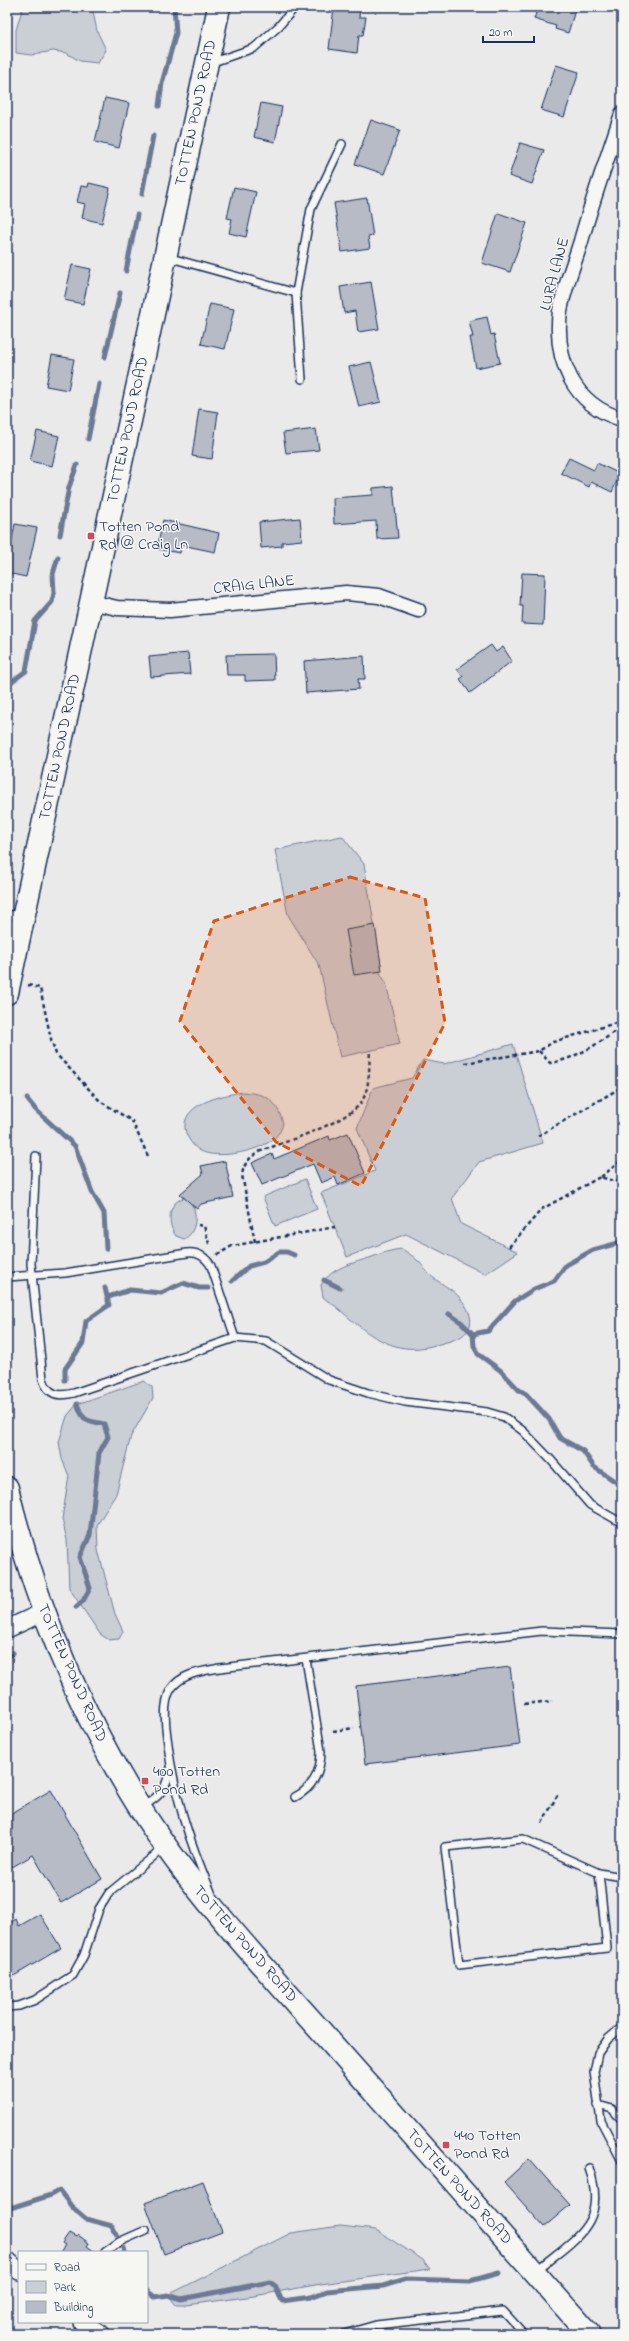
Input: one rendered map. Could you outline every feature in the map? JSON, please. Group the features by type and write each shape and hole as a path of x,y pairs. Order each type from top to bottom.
{"main road":[{"name":"TOTTEN POND ROAD","path":"8,987 16,914 91,602 219,7"},
{"name":"TOTTEN POND ROAD","path":"7,1488 44,1612 86,1710 140,1808 165,1847 226,1925 588,2334"}],"street":[{"name":"LURA LANE","path":"622,114 588,214 560,311 559,342 565,370 578,391 595,408 622,419"},
{"name":"CRAIG LANE","path":"91,602 117,608 170,610 346,593 379,596 418,610"},
{"path":"7,1629 44,1612"},
{"path":"7,2260 18,2271"},
{"path":"84,2323 101,2334"}],"lane":[{"path":"206,64 254,48 279,26 295,7"},
{"path":"302,379 296,293 311,209 342,144"},
{"path":"165,256 296,293"},
{"path":"36,1156 32,1276 43,1374 46,1387 56,1395 74,1393 235,1338 266,1341 329,1380 368,1394 405,1402 487,1412 504,1417 523,1431 552,1460 590,1505 622,1523"},
{"path":"7,1277 32,1276 90,1269 187,1253 197,1254 205,1258 211,1266 235,1338"},
{"path":"226,1925 188,1836 169,1763 166,1727 167,1701 171,1690 180,1680 207,1670 542,1631 622,1634"},
{"path":"295,1797 310,1786 320,1763 320,1751 306,1659"},
{"path":"140,1808 156,1798 164,1789 169,1763"},
{"path":"599,1873 607,1948 459,1965 445,1847 520,1839 599,1873 622,1877"},
{"path":"7,2007 19,2006 35,2000 73,1975 84,1955 99,1909 109,1893 165,1847"},
{"path":"622,2027 608,2039 596,2058 594,2072 598,2105 604,2128 622,2161"},
{"path":"598,2105 612,2109 622,2120"},
{"path":"534,2272 583,2231 591,2220 595,2211 595,2188 589,2168"},
{"path":"106,2251 119,2242 146,2230"},
{"path":"344,2334 361,2332 386,2324 503,2311 524,2334"}],"path":[{"path":"8,987 40,988 56,1054 100,1101 132,1121 148,1156"},
{"path":"465,1063 539,1052 553,1042 622,1021"},
{"path":"539,1052 550,1064 558,1062 597,1044 622,1025"},
{"path":"255,1242 242,1175 244,1166 250,1158 259,1152 340,1119 357,1109 366,1090 370,1050"},
{"path":"538,1136 622,1086"},
{"path":"509,1247 542,1209 600,1177 622,1160"},
{"path":"600,1177 622,1183"},
{"path":"198,1225 204,1226 207,1242 215,1256 232,1246 335,1227"},
{"path":"524,1704 552,1701"},
{"path":"333,1731 354,1728"},
{"path":"542,1823 558,1794"}],"highlighted area":[{"path":"350,877 425,898 445,1023 361,1186 276,1142 180,1021 214,921"}],"green space":[{"path":"23,7 92,7 97,31 106,50 98,63 80,61 66,53 53,51 31,55 16,53 16,30"},
{"path":"342,836 364,864 382,971 379,971 386,983 400,1044 340,1057 319,965 288,915 275,850"},
{"path":"513,1044 543,1143 479,1162 452,1198 461,1224 518,1252 485,1274 406,1234 347,1257 321,1193 375,1171 357,1128 373,1088 412,1078 423,1060 444,1064"},
{"path":"243,1092 264,1096 274,1103 283,1123 279,1133 272,1140 263,1145 240,1152 217,1155 199,1150 191,1142 186,1133 185,1123 188,1115 195,1108 204,1103 224,1096"},
{"path":"305,1179 317,1209 275,1226 263,1197"},
{"path":"184,1198 193,1206 195,1218 192,1231 189,1236 184,1239 176,1236 173,1231 170,1214 174,1204 178,1200"},
{"path":"402,1249 416,1258 433,1277 457,1294 460,1298 469,1312 470,1318 470,1324 464,1334 450,1341 431,1346 419,1348 399,1347 382,1341 367,1332 323,1297 321,1285 337,1270 344,1266 383,1253"},
{"path":"144,1381 152,1387 153,1398 131,1436 116,1494 97,1525 98,1550 115,1614 123,1631 119,1639 109,1640 100,1634 69,1588 67,1540 62,1519 69,1476 62,1459 59,1442 67,1416 77,1404"},
{"path":"340,2226 376,2230 423,2260 430,2269 186,2305 176,2305 168,2295 291,2233"}],"building":[{"path":"334,7 360,7 359,17 366,17 363,35 359,35 357,53 329,49"},
{"path":"538,7 576,7 568,33 555,29 556,26 534,19"},
{"path":"556,65 579,72 564,117 541,110"},
{"path":"105,98 129,103 119,148 95,142"},
{"path":"261,103 282,107 275,142 254,137"},
{"path":"371,120 400,130 384,174 355,164"},
{"path":"520,143 544,150 532,184 509,176"},
{"path":"89,183 110,188 102,223 82,218 85,204 77,202 81,186 88,187"},
{"path":"234,187 256,192 246,237 229,233 232,219 227,218"},
{"path":"367,198 373,236 368,237 370,248 342,252 334,203"},
{"path":"498,213 527,223 510,272 482,263"},
{"path":"72,265 91,269 83,304 64,300"},
{"path":"371,282 379,329 358,332 355,311 344,313 340,287"},
{"path":"210,304 234,309 225,349 201,344"},
{"path":"487,317 491,335 494,334 500,363 476,368 470,337 473,337 469,321"},
{"path":"52,355 74,359 68,390 46,386"},
{"path":"371,362 381,402 359,407 349,367"},
{"path":"199,409 218,412 212,459 192,456"},
{"path":"316,429 319,450 286,453 283,433"},
{"path":"37,431 59,436 52,466 30,461"},
{"path":"569,458 594,470 597,463 620,474 612,492 591,482 589,487 561,473"},
{"path":"393,486 398,538 377,539 376,521 334,524 333,498 373,495 373,488"},
{"path":"300,518 302,540 282,542 282,546 261,548 259,522"},
{"path":"163,520 219,533 215,552 182,545 180,553 157,549"},
{"path":"15,524 37,528 26,577 7,573 7,548 10,549"},
{"path":"522,573 545,574 543,625 522,624 523,606 520,606"},
{"path":"491,645 496,652 503,647 512,661 470,693 460,679 463,677 457,669"},
{"path":"188,653 190,674 151,677 149,657"},
{"path":"274,654 275,680 245,681 245,675 227,675 226,655"},
{"path":"364,656 365,679 358,679 359,689 306,693 304,661"},
{"path":"375,925 382,971 354,975 346,930"},
{"path":"348,1133 365,1173 338,1185 335,1177 321,1183 313,1164 262,1185 252,1163 272,1154 274,1159 329,1136 330,1140"},
{"path":"225,1161 233,1197 201,1204 197,1209 180,1194 203,1174 201,1166"},
{"path":"510,1667 520,1745 365,1764 356,1686"},
{"path":"51,1790 102,1879 61,1903 33,1855 7,1870 7,1816"},
{"path":"40,1914 61,1948 7,1980 7,1925 16,1919 19,1926"},
{"path":"529,2159 570,2205 544,2227 504,2182"},
{"path":"203,2181 222,2232 164,2254 145,2203"},
{"path":"69,2233 76,2237 78,2235 89,2243 87,2246 94,2251 61,2251 65,2245 62,2243"}],"waterway":[{"path":"159,106 162,83 176,33 174,7"},
{"path":"142,194 153,136"},
{"path":"126,271 137,215"},
{"path":"105,357 120,293"},
{"path":"88,439 99,384"},
{"path":"60,535 69,487 77,465"},
{"path":"7,685 26,671 35,621 52,602 54,593 53,574 58,557"},
{"path":"27,1099 36,1110 75,1146 92,1192 104,1213 106,1249"},
{"path":"449,1314 461,1322 473,1334 488,1331 515,1301 534,1289 554,1281 566,1265 593,1250 622,1242"},
{"path":"232,1281 249,1266 264,1262 279,1252 287,1252 294,1255"},
{"path":"324,1280 340,1288"},
{"path":"108,1297 130,1290 161,1293 183,1283 199,1288 208,1288"},
{"path":"65,1380 65,1369 83,1343 86,1321 109,1305 105,1288"},
{"path":"473,1334 474,1346 478,1354 500,1370 519,1390 526,1394 549,1419 560,1438 583,1451 594,1467 616,1482 622,1492"},
{"path":"76,1607 83,1601 90,1588 80,1557 90,1535 99,1453 108,1437 104,1424 86,1419 77,1404"},
{"path":"7,1657 13,1653"},
{"path":"7,2209 51,2195 59,2190 72,2207 86,2219 112,2226 117,2235"},
{"path":"148,2292 155,2297 168,2295 181,2299 270,2282 275,2286 282,2301 311,2297 327,2291 383,2286 406,2279 470,2281 499,2273"}],"place":[{"name":"Totten Pond Rd @ Craig Ln","path":"91,536"},
{"name":"400 Totten Pond Rd","path":"145,1781"},
{"name":"440 Totten Pond Rd","path":"446,2145"}]}
